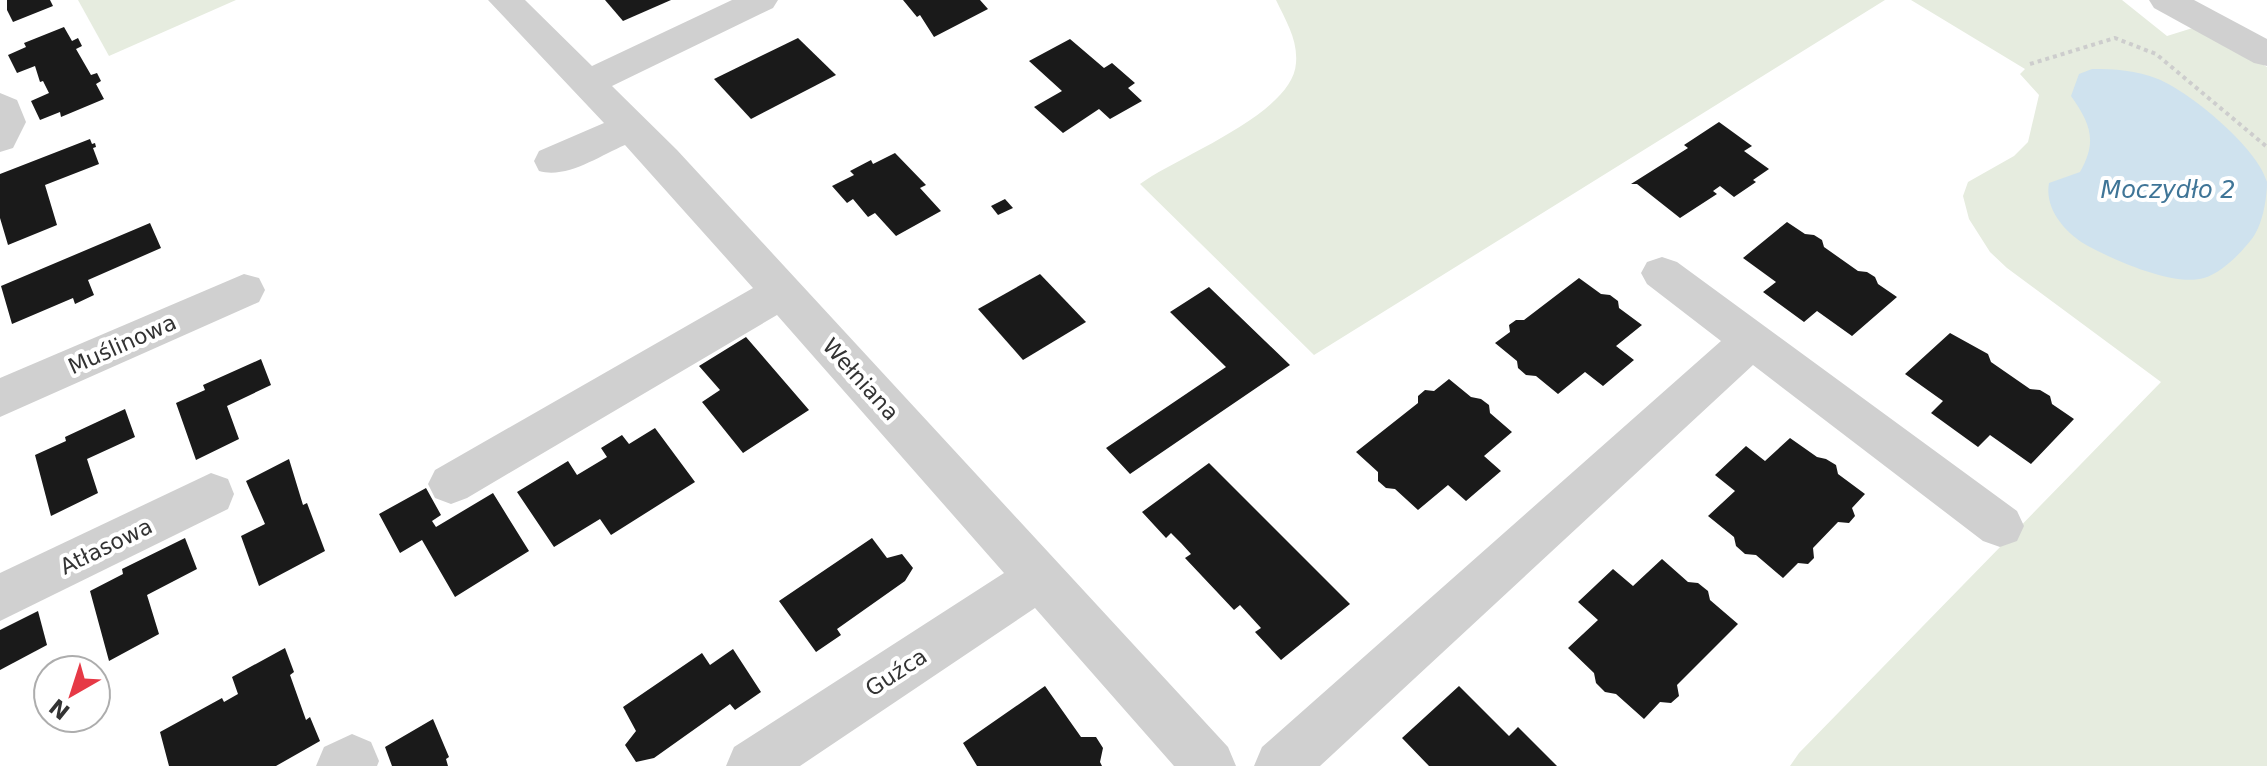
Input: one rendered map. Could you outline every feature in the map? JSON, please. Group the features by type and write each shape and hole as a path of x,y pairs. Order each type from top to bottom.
{"street":[{"name":"Wełniana","path":"505,0 629,127 782,292 1209,766"},
{"path":"586,84 761,0"},
{"path":"2166,0 2267,54"},
{"path":"0,106 7,115 7,125 0,138"},
{"path":"553,161 629,127"},
{"path":"1662,273 2000,526"},
{"name":"Muślinowa","path":"0,398 244,290"},
{"path":"451,484 782,292"},
{"path":"1281,766 1751,340"},
{"name":"Atłasowa","path":"0,598 211,494"},
{"name":"Guźca","path":"753,766 1039,578"}],"path":[{"path":"2030,64 2115,38 2156,54 2267,147"}],"shaded area":[{"path":"78,0 236,0 109,56"},
{"path":"1276,0 1885,0 1314,355 1140,184 1255,116 1276,99 1290,82 1296,63 1295,46"},
{"path":"1911,0 2122,0 2167,36 2199,26 2267,67 2267,766 1790,766 1799,753 2161,382 2007,268 1990,252 1969,219 1963,196 1968,182 2014,156 2028,142 2039,95 2020,74 2025,69"}],"water":[{"name":"Moczydło 2","path":"2092,69 2134,72 2172,86 2221,123 2251,153 2261,168 2267,189 2258,228 2241,251 2217,272 2191,280 2144,271 2088,246 2058,220 2050,202 2049,183 2080,172 2086,161 2089,132 2071,96 2079,74"}],"building":[{"path":"7,0 50,0 53,6 13,22 7,10"},
{"path":"605,0 671,0 623,21"},
{"path":"903,0 980,0 988,9 934,37 920,15 917,17"},
{"path":"64,27 72,41 78,38 82,46 76,49 91,75 97,73 101,81 96,84 104,99 61,117 60,112 40,120 31,101 49,93 43,81 40,82 35,66 17,73 8,55 26,47 24,43"},
{"path":"798,38 836,75 751,119 714,79"},
{"path":"1070,39 1104,68 1112,63 1135,83 1128,88 1142,101 1110,119 1099,109 1063,133 1034,107 1062,91 1029,61"},
{"path":"1719,122 1752,146 1744,151 1769,169 1753,180 1756,182 1734,197 1720,186 1713,191 1717,194 1680,218 1637,184 1631,184 1688,148 1684,145"},
{"path":"90,139 92,144 95,143 96,147 93,148 99,164 45,185 57,225 8,245 0,218 0,174"},
{"path":"895,153 926,185 920,188 941,211 896,236 875,213 868,217 853,199 847,203 832,186 854,175 850,171 871,160 873,164"},
{"path":"1005,199 1013,208 998,215 991,206"},
{"path":"1787,222 1805,234 1822,240 1824,247 1858,271 1875,277 1878,284 1897,297 1852,336 1817,311 1804,322 1763,292 1776,282 1743,258"},
{"path":"150,223 161,248 88,280 94,295 75,304 73,298 12,324 1,286"},
{"path":"1040,274 1086,322 1023,360 978,309"},
{"path":"1579,278 1601,294 1610,295 1618,301 1619,308 1642,325 1616,346 1634,360 1603,386 1585,372 1558,394 1536,376 1526,375 1518,368 1517,361 1495,343 1510,332 1509,325 1516,320 1524,320"},
{"path":"1209,287 1290,365 1130,474 1106,448 1226,367 1170,312"},
{"path":"1950,333 1988,354 1991,362 2030,389 2050,396 2052,404 2074,419 2031,464 1990,435 1978,447 1931,413 1943,401 1905,374"},
{"path":"746,337 809,410 743,453 702,402 720,390 699,366"},
{"path":"261,359 271,385 227,406 239,439 196,460 176,403 205,390 203,385"},
{"path":"1449,379 1471,397 1489,405 1490,413 1512,432 1484,456 1501,471 1466,501 1448,485 1418,510 1395,489 1386,488 1378,481 1378,472 1356,452 1418,403 1418,396 1425,390 1434,391"},
{"path":"125,409 135,437 87,459 98,493 51,516 35,455"},
{"path":"655,428 695,482 611,535 600,519 554,547 517,492 568,461 577,475 607,457 601,448 622,435 629,444"},
{"path":"1790,438 1817,457 1836,465 1838,474 1865,494 1852,508 1855,516 1849,523 1838,522 1813,548 1814,558 1808,564 1798,563 1783,578 1756,555 1745,554 1736,546 1734,537 1708,516 1735,491 1715,475 1746,446 1765,461"},
{"path":"289,459 303,505 307,503 325,551 259,586 241,536 265,524 246,481"},
{"path":"1209,463 1350,604 1281,660 1255,632 1261,628 1240,605 1234,610 1185,558 1191,554 1181,543 1171,533 1166,538 1142,512"},
{"path":"426,488 441,515 432,521 436,527 493,493 529,551 455,597 422,540 400,553 379,514"},
{"path":"185,538 197,569 147,595 159,634 112,659 112,654 107,654 90,591 123,574 122,569"},
{"path":"872,538 887,558 902,554 913,568 905,581 837,629 841,635 816,652 779,601"},
{"path":"1662,559 1688,582 1698,583 1708,591 1710,600 1738,624 1677,685 1679,696 1671,703 1660,702 1644,719 1616,694 1605,692 1596,683 1594,673 1568,648 1598,620 1578,602 1613,569 1633,586"},
{"path":"38,611 47,645 0,670 0,630"},
{"path":"285,648 294,672 290,675 306,720 310,717 320,741 276,766 169,766 160,732 222,698 224,702 238,694 232,677"},
{"path":"733,649 761,692 735,710 730,704 654,758 636,762 625,745 636,731 623,707 702,653 710,665"},
{"path":"1045,686 1081,737 1096,737 1103,748 1102,766 977,766 963,743"},
{"path":"1459,686 1509,736 1518,727 1557,766 1429,766 1402,738"},
{"path":"433,719 449,757 446,759 448,766 392,766 385,747"}]}
